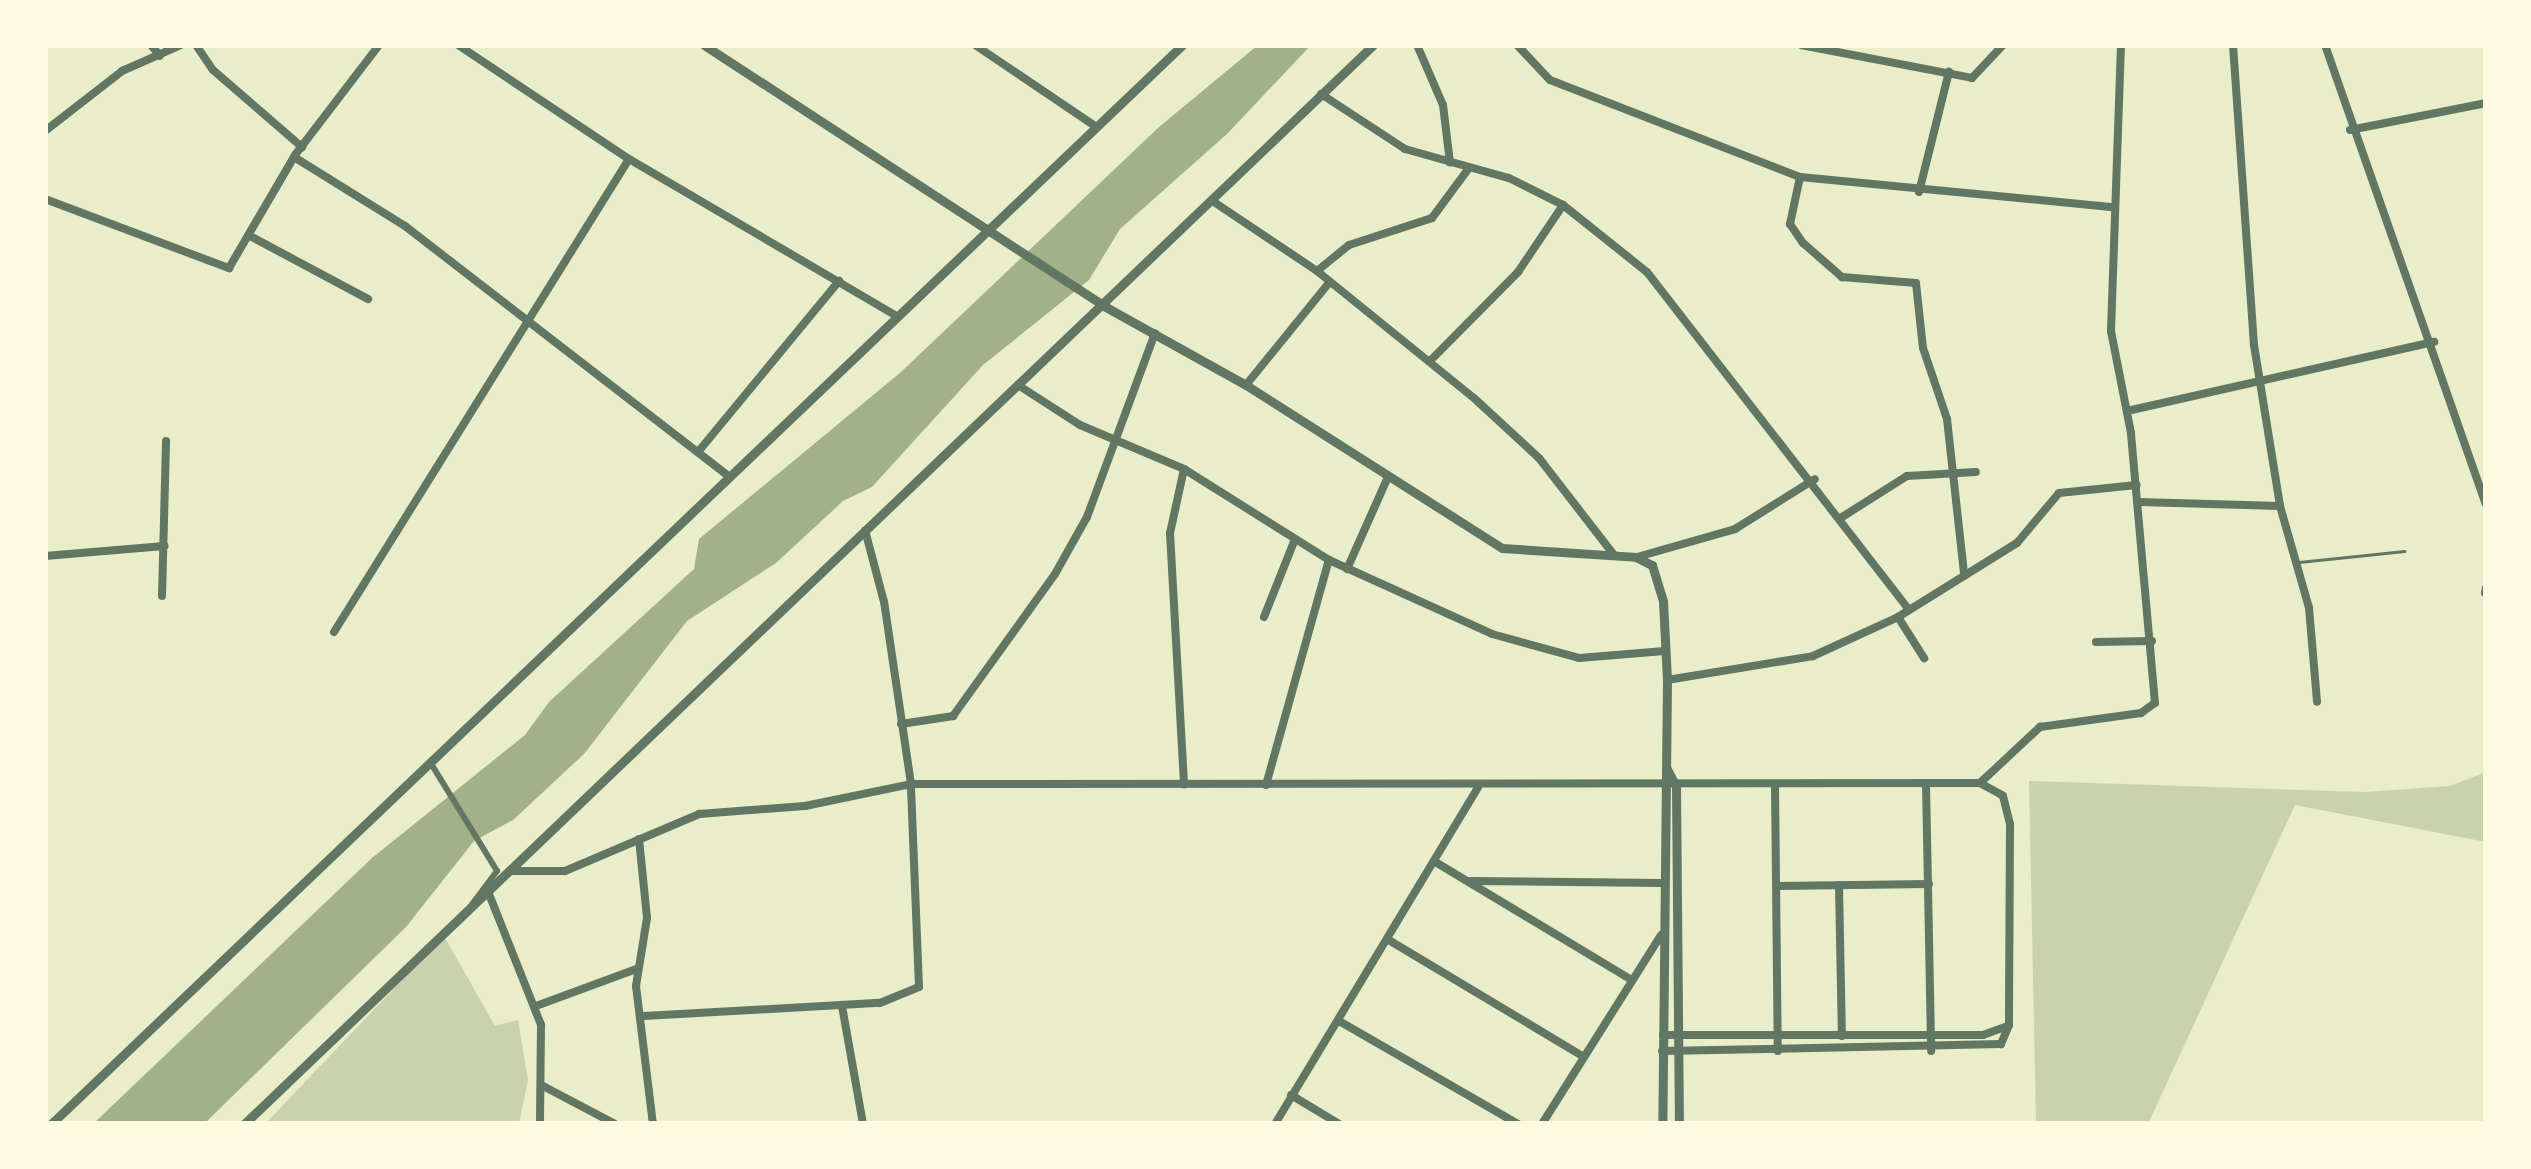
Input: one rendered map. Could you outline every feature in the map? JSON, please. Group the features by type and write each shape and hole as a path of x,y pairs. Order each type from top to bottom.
{"street":[{"path":"151,45 160,56"},
{"path":"45,131 122,71 182,45"},
{"path":"196,45 302,147"},
{"path":"45,199 229,268 294,157 379,45"},
{"path":"458,45 628,159 895,315"},
{"path":"704,45 1099,303 1246,385 1387,479 1519,554 1636,557 1735,529 1815,479"},
{"path":"975,45 1095,126"},
{"path":"51,1124 1182,45"},
{"path":"244,1124 865,530 1021,387 1099,303 1214,202 1373,45"},
{"path":"1417,45 1443,105 1450,163"},
{"path":"1517,45 1550,80 1800,177 2111,207"},
{"path":"1801,45 1979,76 2003,45"},
{"path":"1980,783 2040,727 2150,708 2152,641 2139,502 2111,331 2111,207 2121,45"},
{"path":"2233,45 2259,385 2280,506 2297,562 2318,702"},
{"path":"2325,45 2350,130 2483,480 2486,504"},
{"path":"1919,192 1949,72"},
{"path":"1321,94 1378,136 1563,205 1647,272 1815,479 1908,609"},
{"path":"2350,130 2486,103"},
{"path":"294,157 405,226 728,476"},
{"path":"334,632 628,159"},
{"path":"1317,271 1349,245 1432,218 1469,168"},
{"path":"1800,177 1790,224 1803,243 1843,277 1916,283 1953,473 1964,573"},
{"path":"1214,202 1317,271 1431,360 1539,458 1614,555"},
{"path":"1431,360 1508,284 1563,205"},
{"path":"250,236 368,299"},
{"path":"698,452 839,280"},
{"path":"1246,385 1329,283"},
{"path":"901,724 958,710 1074,544 1155,333"},
{"path":"2127,411 2434,343"},
{"path":"1021,387 1112,440 1184,469 1329,560 1538,650 1607,658 1665,651"},
{"path":"162,596 166,441"},
{"path":"1184,469 1170,533 1184,785"},
{"path":"1842,517 1907,476 1976,472"},
{"path":"1347,568 1387,479"},
{"path":"1667,680 1790,665 1898,617 2017,543 2059,493 2137,485"},
{"path":"2139,502 2280,506"},
{"path":"644,1016 908,998 922,978 911,784 865,530"},
{"path":"1264,616 1295,538"},
{"path":"45,556 165,546"},
{"path":"1636,557 1656,571 1667,680 1667,769 1660,786 1662,1124"},
{"path":"1266,785 1329,560"},
{"path":"1898,617 1924,658"},
{"path":"2096,642 2152,641"},
{"path":"430,762 497,871 468,903 472,910"},
{"path":"1667,769 1676,787 1679,1124"},
{"path":"512,871 551,874 699,814 805,806 911,784 1478,788 1980,783 2002,796 2010,824 2009,1025 1996,1047 1663,1051"},
{"path":"1926,784 1931,1051"},
{"path":"1775,785 1778,1051"},
{"path":"1275,1124 1437,863 1478,788"},
{"path":"639,839 647,918 637,969 653,1124"},
{"path":"1437,863 1630,979"},
{"path":"1468,881 1660,883"},
{"path":"1778,886 1929,884"},
{"path":"1839,885 1848,1050"},
{"path":"489,894 536,1006 543,1086 540,1124"},
{"path":"1542,1124 1581,1055 1661,935"},
{"path":"1388,939 1581,1055"},
{"path":"536,1006 637,969"},
{"path":"842,1006 863,1124"},
{"path":"1339,1021 1518,1124"},
{"path":"1663,1034 1994,1034 2009,1025"},
{"path":"543,1086 615,1124"},
{"path":"1292,1095 1339,1124"}],"lane":[{"path":"2297,562 2404,551"}],"shaded area":[{"path":"1258,45 1311,45 1227,134 1120,229 1089,280 983,365 872,487 843,501 776,563 687,621 584,754 513,820 474,841 406,927 204,1124 93,1124 372,858 525,735 549,702 694,569 699,539 901,372 1159,127"},
{"path":"2486,772 2486,842 2295,805 2148,1124 2036,1124 2029,781 2364,792 2450,786"},
{"path":"444,936 495,1026 518,1020 528,1080 519,1124 265,1124"}]}
